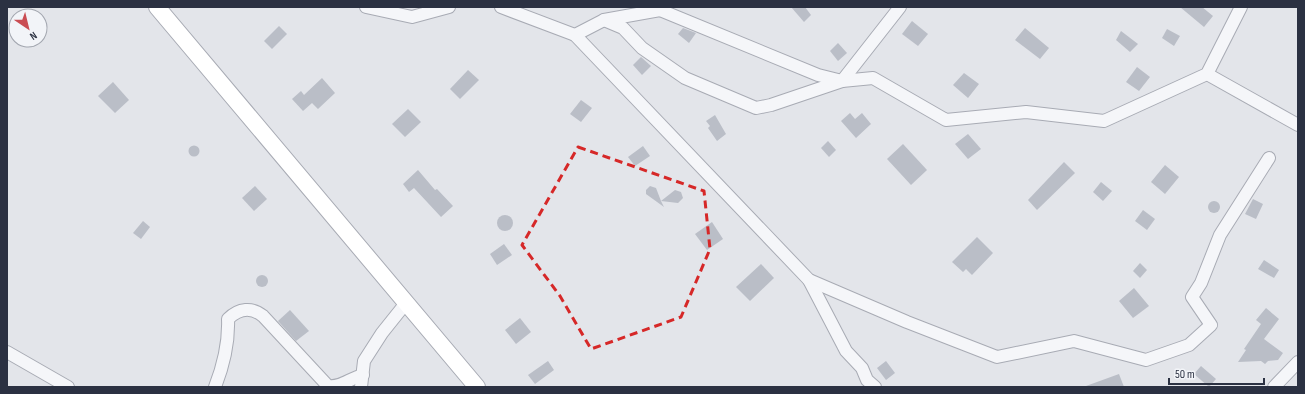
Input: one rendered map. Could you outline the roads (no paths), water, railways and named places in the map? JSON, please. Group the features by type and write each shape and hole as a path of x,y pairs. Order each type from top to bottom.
{"main road":[{"path":"157,7 477,387"}],"street":[{"path":"366,7 412,17 449,7"},
{"path":"501,7 575,35 809,280 846,351 862,368 867,380 874,387"},
{"path":"842,81 900,7"},
{"path":"604,20 623,28 642,48 685,78 756,108 771,105 842,81 873,78 946,120 1026,112 1104,121 1207,74 1241,7"},
{"path":"575,35 604,20 662,8 818,75 842,81"},
{"path":"1207,74 1298,125"},
{"path":"809,280 907,322 997,357 1074,341 1146,360 1189,345 1211,325 1192,297 1201,283 1220,235 1269,158"},
{"path":"361,387 364,361 382,333 406,303"},
{"path":"215,387 224,366 228,342 228,319 233,314 249,310 257,312 263,316 317,376 328,386 338,387 351,378 363,375"},
{"path":"7,352 68,387"},
{"path":"1274,387 1298,362"}]}
